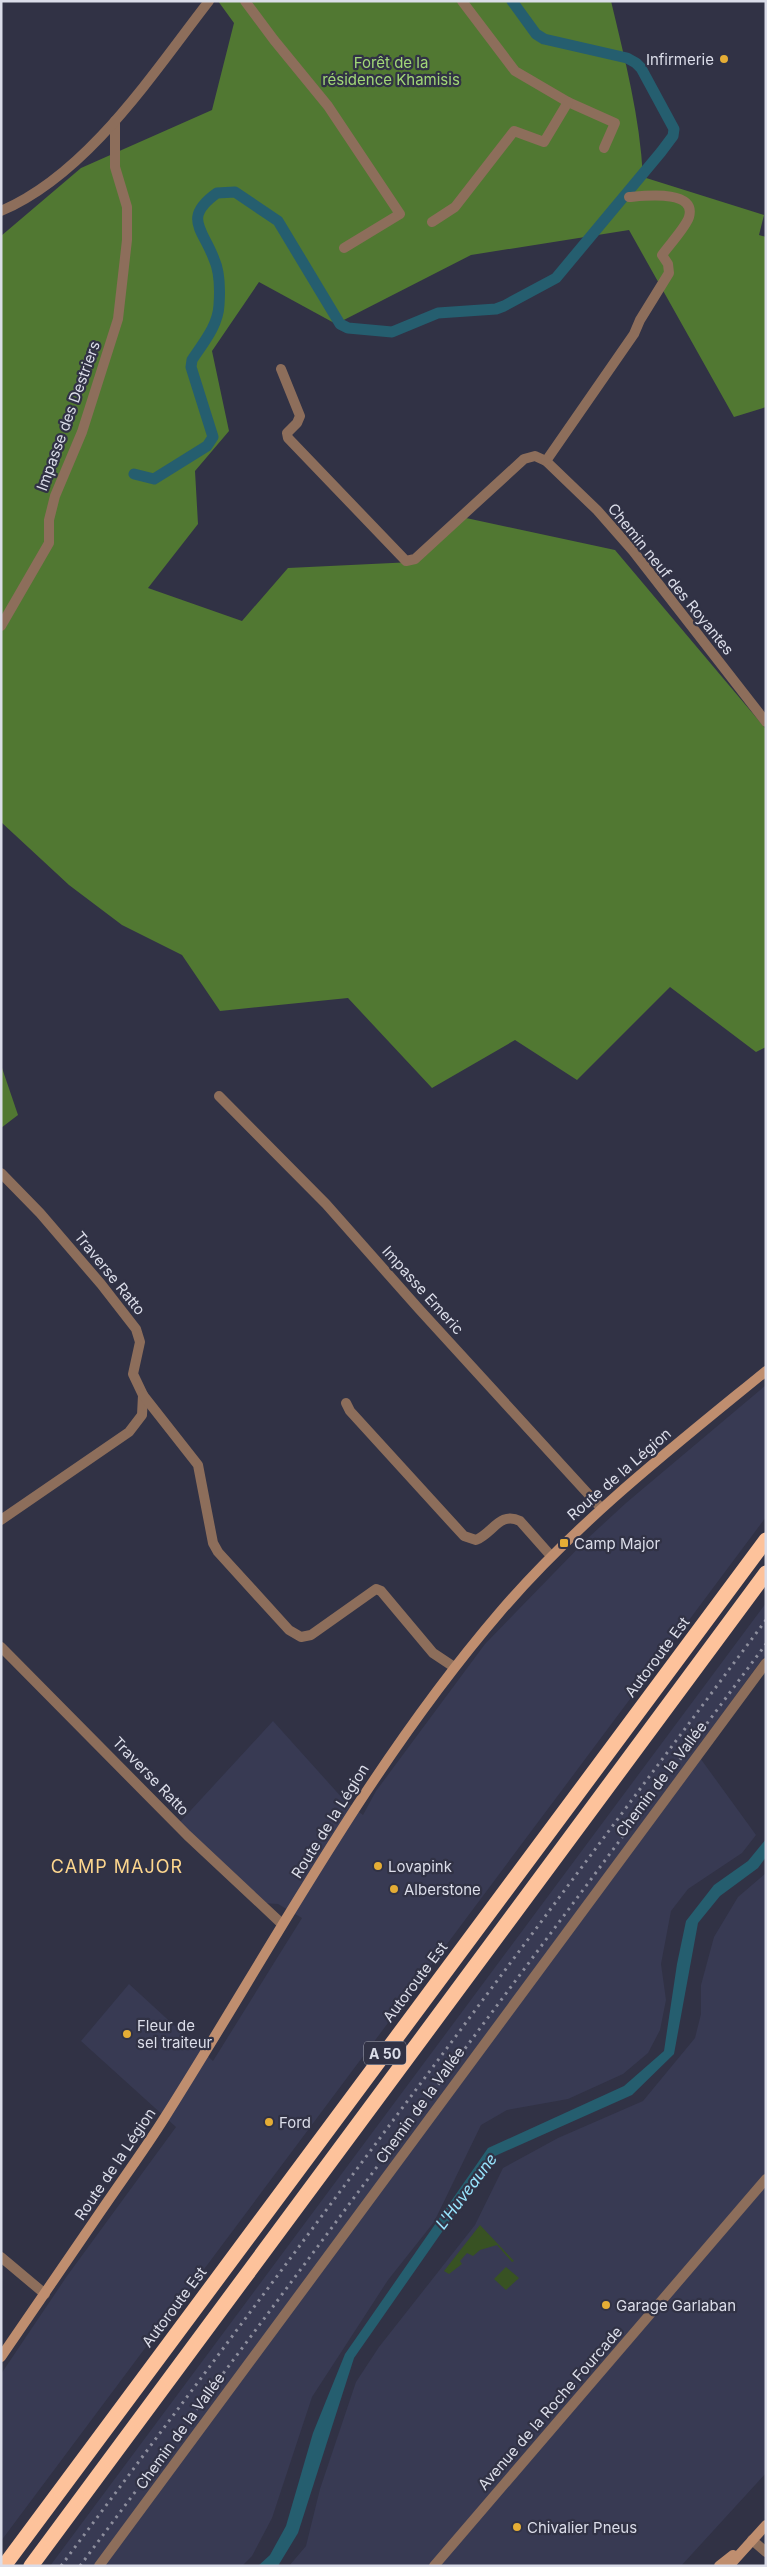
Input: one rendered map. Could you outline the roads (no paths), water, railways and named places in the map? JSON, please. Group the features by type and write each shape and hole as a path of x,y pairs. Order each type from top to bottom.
{"highway":[{"name":"Autoroute Est","path":"4,2566 766,1540"},
{"name":"A 50","path":"31,2566 766,1573"}],"main road":[{"name":"Route de la Légion","path":"1,2357 164,2119 282,1924 396,1744 454,1667 501,1610 601,1508 766,1371"},
{"path":"729,2566 766,2525"},
{"path":"719,2566 752,2540"}],"street":[{"path":"1,211 23,202 51,183 114,121 209,1"},
{"path":"246,1 274,40 328,106 393,200 400,214 344,248"},
{"path":"462,1 515,71 568,102 615,123 604,148"},
{"path":"432,222 455,207 514,131 544,142 568,102"},
{"name":"Impasse des Destriers","path":"1,626 49,543 49,520 54,496 82,432 118,318 127,232 127,207 115,168 114,121"},
{"path":"281,369 300,416 297,423 287,433 288,438 406,561 414,559 524,459 535,456 546,461 634,334 640,320 669,273 668,264 662,255 689,217 689,208 683,200 666,195 629,197"},
{"name":"Chemin neuf des Royantes","path":"546,461 598,510 633,551 766,722"},
{"name":"Impasse Emeric","path":"219,1096 326,1204 419,1310 601,1508"},
{"name":"Traverse Ratto","path":"1,1173 40,1214 126,1313 139,1336 133,1374 143,1395 198,1465 213,1543 218,1552 289,1630 301,1637 311,1635 376,1589 381,1591 433,1652 454,1667"},
{"path":"1,1520 129,1432 142,1415 143,1395"},
{"path":"346,1403 350,1411 464,1536 476,1540 503,1519 514,1518 520,1521 552,1556"},
{"name":"Traverse Ratto","path":"1,1647 187,1835 282,1924"},
{"name":"Chemin de la Vallée","path":"99,2566 766,1663"},
{"name":"Avenue de la Roche Fourcade","path":"434,2566 766,2179"},
{"path":"1,2256 45,2294"},
{"path":"752,2540 766,2552"}],"water":[{"name":"L'Huveaune","path":"766,1839 766,1857 758,1868 720,1896 698,1923 674,2054 632,2095 495,2156 354,2358 298,2533 278,2566 258,2566 270,2555 286,2526 313,2433 345,2354 488,2148 624,2086 664,2051 677,1964 686,1921 714,1885 748,1861"}],"waterway":[{"path":"134,474 154,479 207,446 213,437 191,367 192,360 209,334 218,313 219,288 216,264 198,224 200,210 217,193 235,192 278,221 340,324 348,328 392,332 438,313 496,309 556,278 661,152 673,136 674,129 641,68 627,58 544,39 536,34 512,1"}],"railway":[{"path":"61,2566 766,1620"},
{"path":"80,2566 766,1644"}],"place":[{"name":"Infirmerie","path":"724,59"},
{"name":"Camp Major","path":"564,1543"},
{"name":"Lovapink","path":"378,1866"},
{"name":"Alberstone","path":"394,1889"},
{"name":"Fleur de sel traiteur","path":"127,2034"},
{"name":"Ford","path":"269,2122"},
{"name":"Garage Garlaban","path":"606,2305"},
{"name":"Chivalier Pneus","path":"517,2527"}],"district":[{"name":"CAMP MAJOR","path":"117,1866"}],"park label":[{"name":"Forêt de la résidence Khamisis","path":"391,70"}]}
